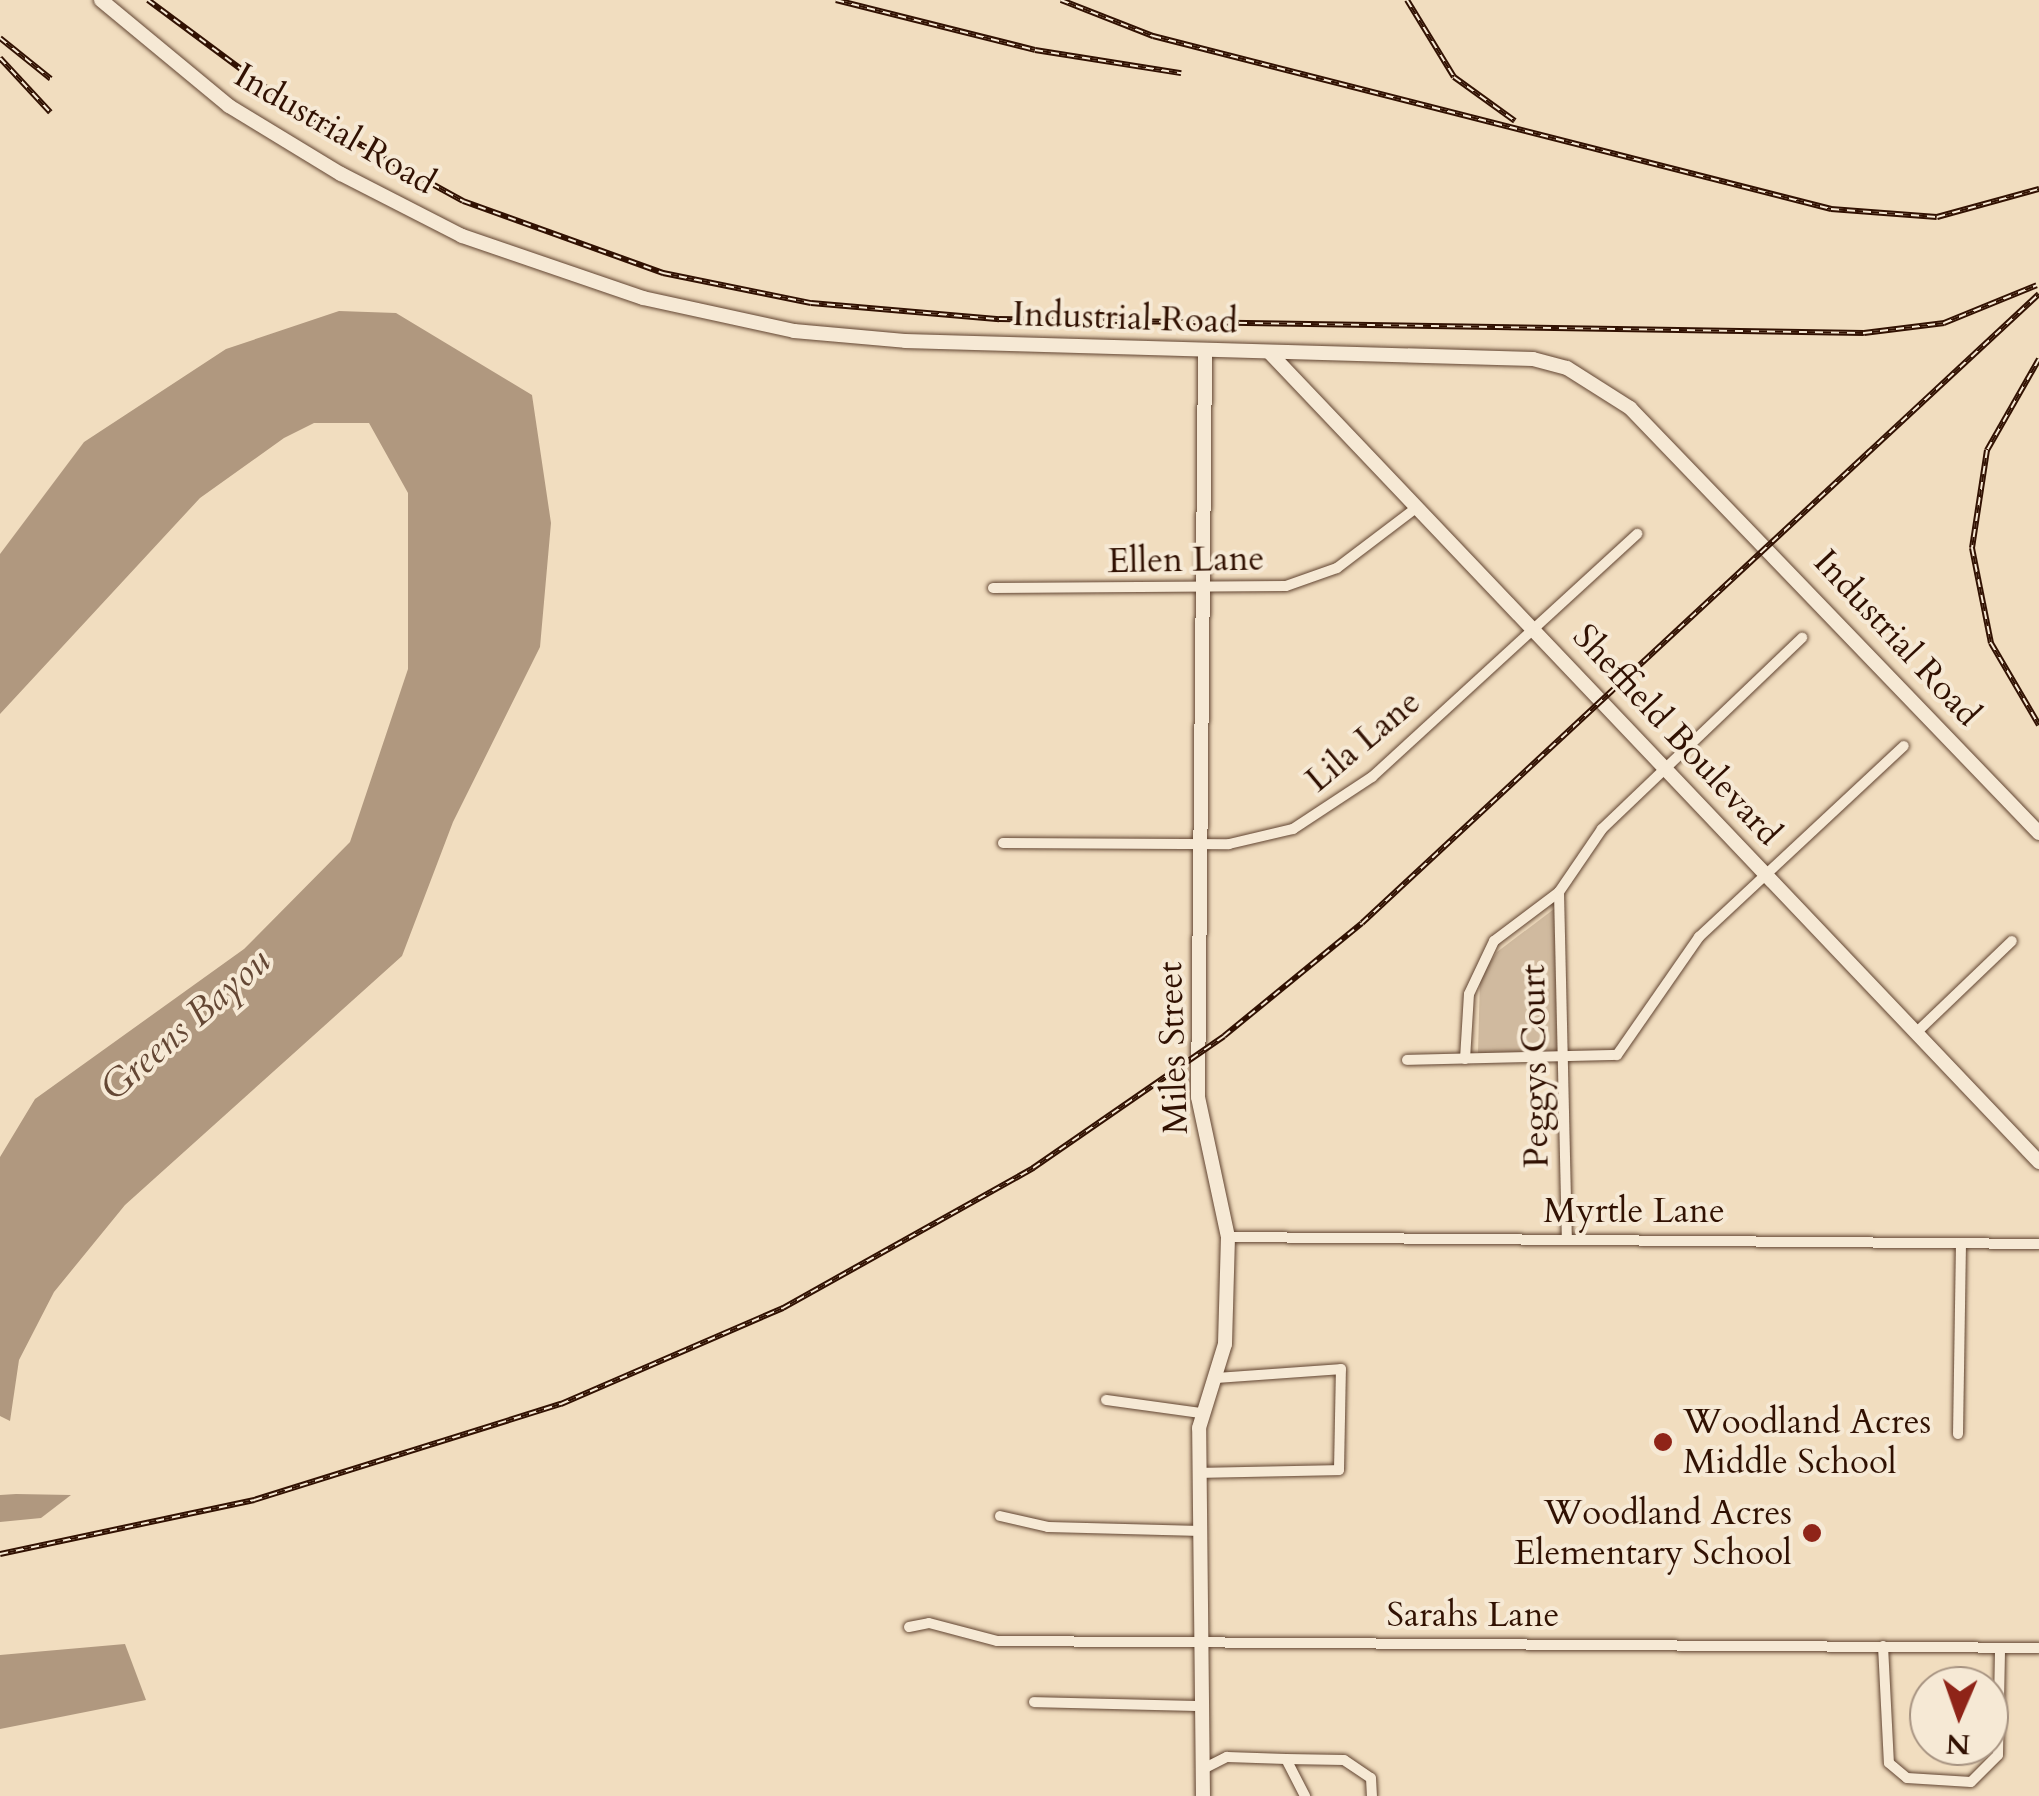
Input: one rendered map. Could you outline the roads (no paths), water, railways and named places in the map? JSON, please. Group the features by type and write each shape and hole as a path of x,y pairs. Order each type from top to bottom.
{"street":[{"name":"Industrial Road","path":"101,0 229,106 341,174 462,236 618,291 831,334 1533,359 1600,383 1774,551 2039,833"},
{"name":"Miles Street","path":"1203,1796 1202,1413 1225,1344 1228,1237 1199,1115 1205,350"},
{"name":"Sheffield Boulevard","path":"1269,352 1670,768 1766,875 2039,1162"},
{"name":"Ellen Lane","path":"993,588 1202,590 1286,586 1337,568 1416,508"},
{"name":"Lila Lane","path":"1003,843 1201,845 1293,830 1336,806 1637,534"},
{"path":"1465,1059 1477,965 1558,892 1602,829 1802,638"},
{"path":"1407,1060 1562,1060 1617,1055 1665,976 1904,746"},
{"name":"Peggys Court","path":"1558,892 1567,1238"},
{"path":"1918,1032 2012,941"},
{"name":"Myrtle Lane","path":"1228,1237 2039,1244"},
{"path":"1958,1434 1961,1243"},
{"path":"1200,1473 1339,1470 1342,1369 1214,1378"},
{"path":"1106,1400 1202,1413"},
{"path":"1000,1516 1048,1527 1201,1531"},
{"name":"Sarahs Lane","path":"909,1628 928,1622 997,1641 2039,1648"},
{"path":"1884,1646 1889,1763 1907,1778 1970,1782 1998,1756 2000,1648"},
{"path":"1034,1702 1202,1706"},
{"path":"1203,1769 1227,1757 1344,1760 1371,1778 1372,1796"},
{"path":"1286,1759 1305,1796"}],"water":[{"name":"Greens Bayou","path":"339,311 396,313 532,395 551,523 540,647 453,822 402,956 125,1205 54,1292 19,1360 10,1421 0,1416 0,1157 35,1099 244,949 350,842 408,669 408,493 369,423 314,423 284,438 200,498 0,714 0,554 84,442 226,349"},
{"path":"0,1495 71,1495 41,1518 0,1522"},
{"path":"125,1644 146,1700 0,1729 0,1655"}],"railway":[{"path":"148,0 292,107 463,201 663,273 811,303 999,319 1864,333 1944,323 2037,285"},
{"path":"836,0 1035,50 1181,73"},
{"path":"1061,0 1153,36 1831,209 1937,217 2039,189"},
{"path":"1407,0 1454,77 1515,121"},
{"path":"0,38 51,79"},
{"path":"0,58 50,112"},
{"path":"0,1554 254,1500 561,1404 783,1308 1033,1168 1224,1036 1362,923 2039,294"},
{"path":"2039,359 1987,450 1972,548 1991,643 2039,725"}],"place":[{"name":"Woodland Acres Middle School","path":"1663,1442"},
{"name":"Woodland Acres Elementary School","path":"1812,1533"}]}
